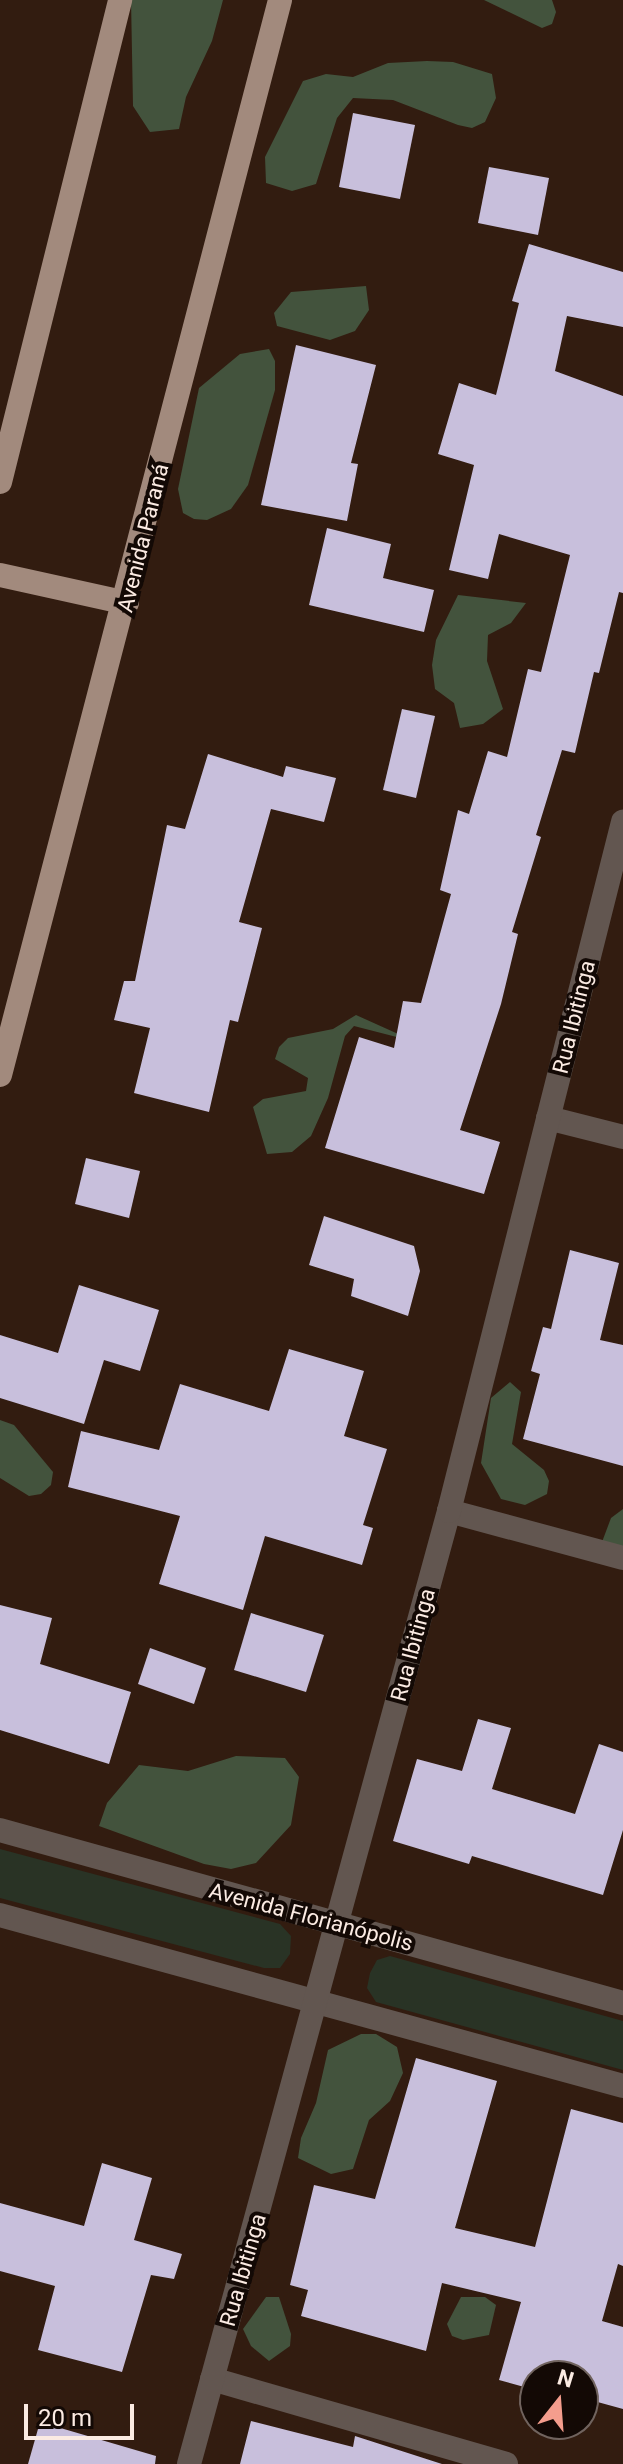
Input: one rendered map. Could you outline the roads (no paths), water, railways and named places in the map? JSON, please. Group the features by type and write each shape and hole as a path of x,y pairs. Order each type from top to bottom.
{"main road":[{"path":"0,482 120,0"},
{"name":"Avenida Paraná","path":"0,1075 127,603 280,0"},
{"path":"0,575 127,603"}],"street":[{"name":"Rua Ibitinga","path":"189,2464 319,2001 449,1511 623,822"},
{"path":"548,1118 623,1137"},
{"path":"449,1511 623,1558"},
{"name":"Avenida Florianópolis","path":"0,1830 623,2003"},
{"path":"0,1915 623,2086"},
{"path":"212,2379 506,2464"}]}
